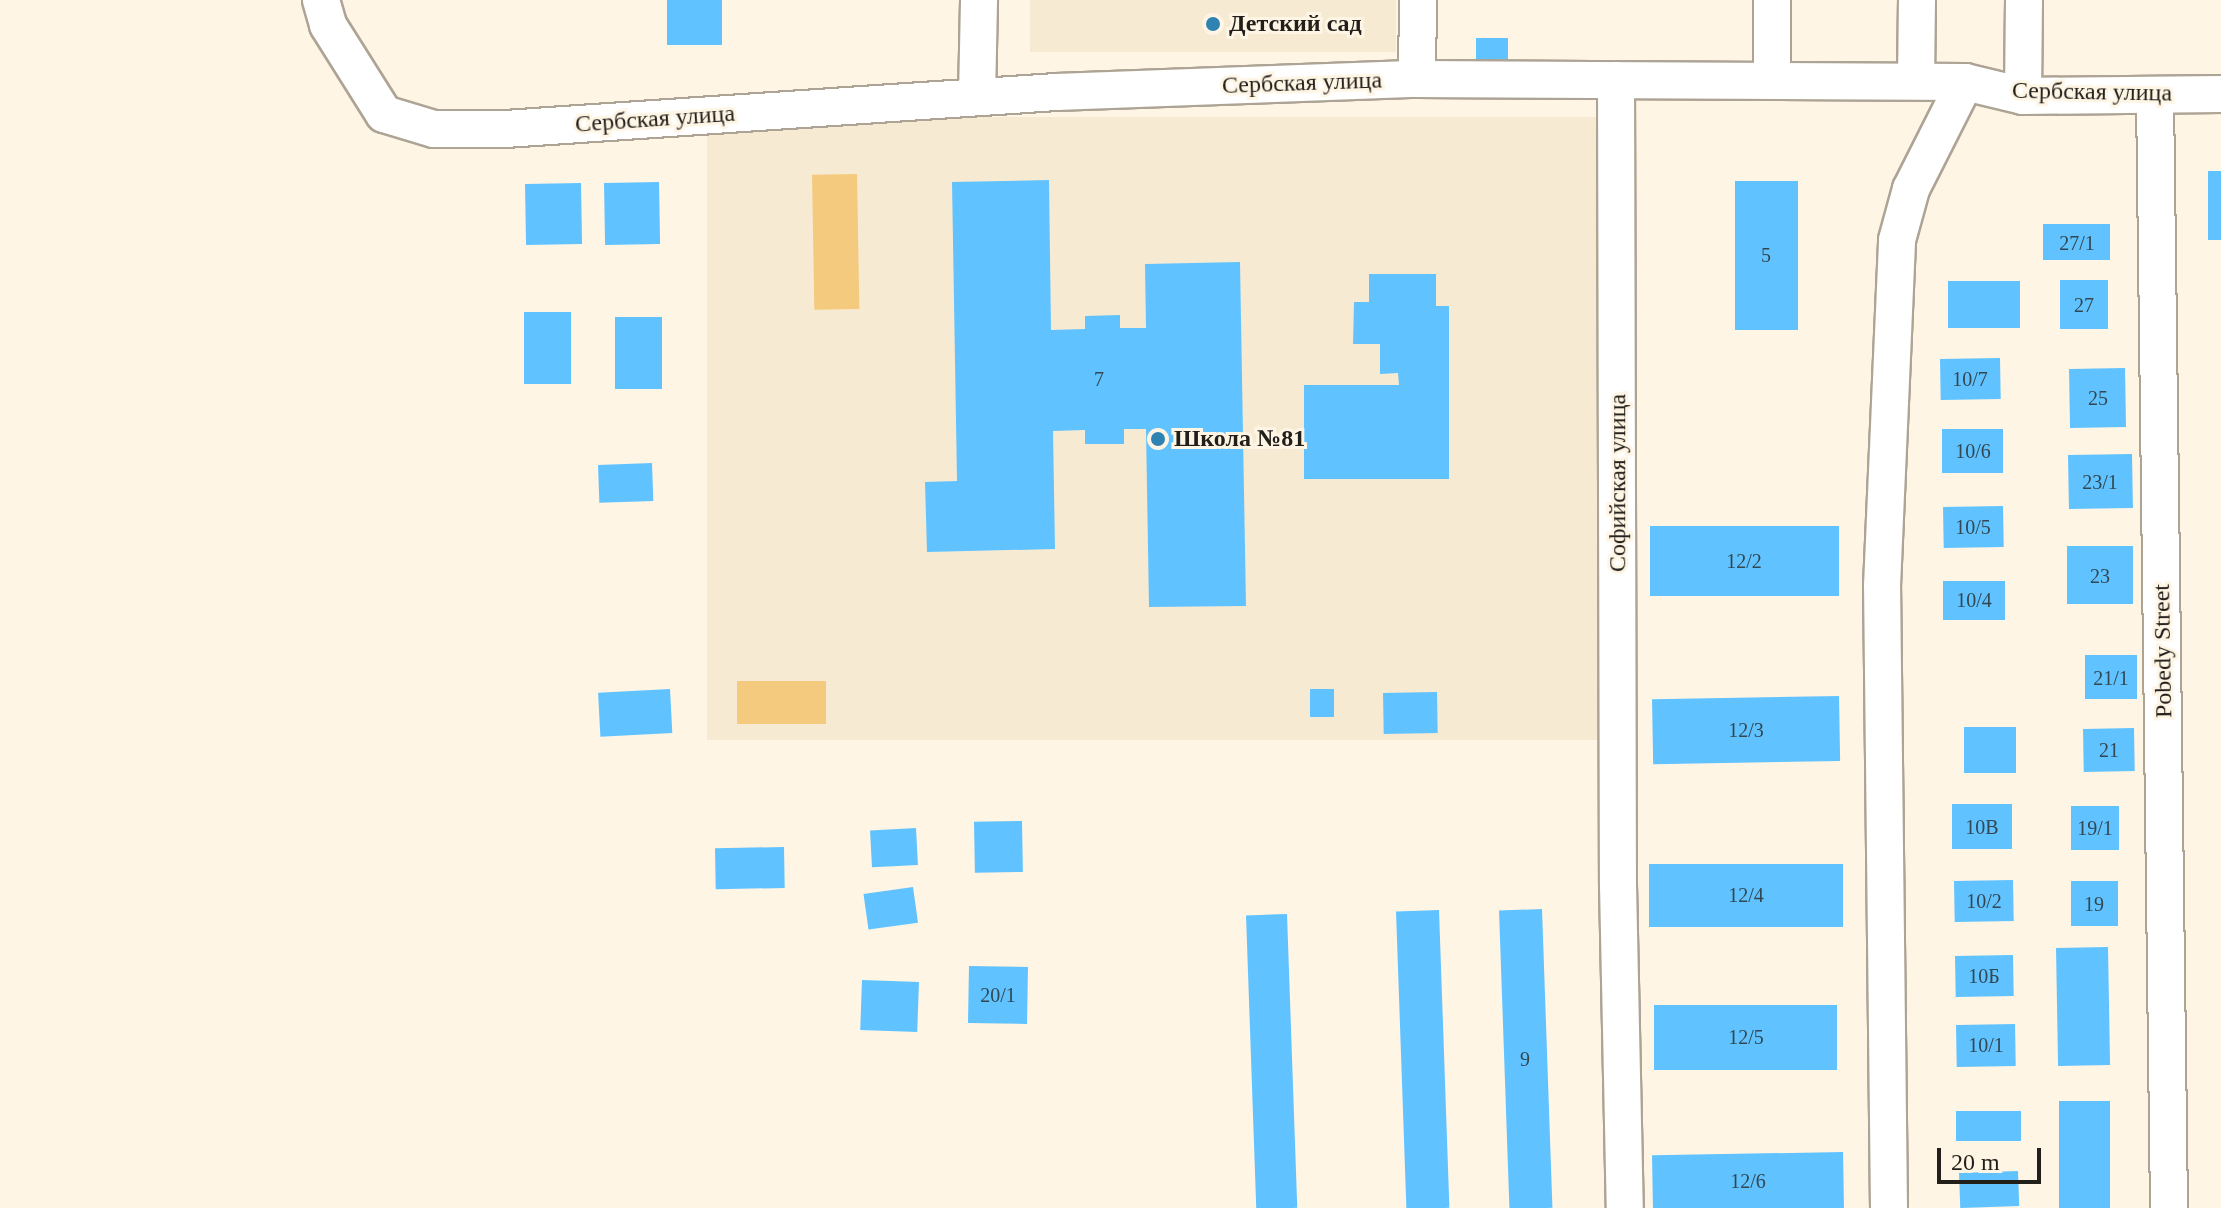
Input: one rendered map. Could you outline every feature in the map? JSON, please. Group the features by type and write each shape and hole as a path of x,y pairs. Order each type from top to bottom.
{"street":[{"name":"Сербская улица","path":"321,0 328,25 384,114 434,129 505,129 977,97 1417,79 1916,81 1965,82 2023,96 2221,94"},
{"path":"977,97 979,0"},
{"path":"1417,79 1418,0"},
{"path":"1772,0 1772,80"},
{"path":"1916,81 1917,0"},
{"path":"2023,96 2024,0"},
{"name":"Софийская улица","path":"1616,80 1618,885 1625,1208"},
{"path":"1889,1208 1882,586 1897,240 1911,189 1965,82"},
{"name":"Pobedy Street","path":"2155,95 2169,1208"}],"shaded area":[{"name":"Детский сад","path":"1030,0 1396,0 1396,52 1030,52"},
{"name":"Школа №81","path":"707,117 1607,117 1607,740 707,740"},
{"path":"857,174 859,309 814,310 812,175"},
{"path":"737,681 826,681 826,724 737,724"}],"building":[{"path":"667,0 722,0 722,45 667,45"},
{"path":"1476,38 1508,38 1508,63 1476,63"},
{"path":"2208,171 2221,171 2221,240 2208,240"},
{"path":"1049,180 1051,330 1085,329 1085,316 1120,315 1120,328 1146,328 1145,264 1240,262 1246,606 1149,607 1146,429 1124,429 1124,444 1085,444 1085,430 1053,431 1055,549 927,552 925,482 957,481 952,182"},
{"path":"1735,181 1798,181 1798,330 1735,330"},
{"path":"659,182 660,244 605,245 604,183"},
{"path":"581,183 582,244 526,245 525,184"},
{"path":"2043,224 2110,224 2110,260 2043,260"},
{"path":"1369,274 1436,274 1436,306 1449,306 1449,479 1304,479 1304,385 1399,385 1398,373 1380,374 1380,344 1353,344 1354,302 1369,302"},
{"path":"2060,280 2108,280 2108,329 2060,329"},
{"path":"1948,281 2020,281 2020,328 1948,328"},
{"path":"524,312 571,312 571,384 524,384"},
{"path":"615,317 662,317 662,389 615,389"},
{"path":"2000,358 2001,399 1941,400 1940,359"},
{"path":"2125,368 2126,427 2070,428 2069,369"},
{"path":"1942,429 2003,429 2003,473 1942,473"},
{"path":"2132,454 2133,508 2069,509 2068,455"},
{"path":"652,463 653,501 599,503 598,465"},
{"path":"2003,506 2004,547 1944,548 1943,507"},
{"path":"1650,526 1839,526 1839,596 1650,596"},
{"path":"2067,546 2133,546 2133,604 2067,604"},
{"path":"1943,581 2005,581 2005,620 1943,620"},
{"path":"2085,655 2137,655 2137,699 2085,699"},
{"path":"670,689 672,733 600,737 598,693"},
{"path":"1310,689 1334,689 1334,717 1310,717"},
{"path":"1437,692 1438,733 1384,734 1383,693"},
{"path":"1839,696 1840,761 1653,764 1652,699"},
{"path":"1964,727 2016,727 2016,773 1964,773"},
{"path":"2134,728 2135,771 2084,772 2083,729"},
{"path":"1952,804 2012,804 2012,849 1952,849"},
{"path":"2071,806 2119,806 2119,850 2071,850"},
{"path":"1022,821 1023,872 975,873 974,822"},
{"path":"916,828 918,865 872,867 870,830"},
{"path":"784,847 785,888 716,889 715,848"},
{"path":"1649,864 1843,864 1843,927 1649,927"},
{"path":"2013,880 2014,921 1955,922 1954,881"},
{"path":"2071,881 2118,881 2118,926 2071,926"},
{"path":"913,887 918,923 868,930 863,894"},
{"path":"1542,909 1552,1208 1509,1208 1499,911"},
{"path":"1439,910 1449,1208 1406,1208 1396,912"},
{"path":"1287,914 1297,1208 1256,1208 1246,915"},
{"path":"2108,947 2110,1065 2058,1066 2056,948"},
{"path":"2013,955 2014,996 1956,997 1955,956"},
{"path":"969,966 1028,967 1027,1024 968,1023"},
{"path":"862,980 919,982 917,1032 860,1030"},
{"path":"1654,1005 1837,1005 1837,1070 1654,1070"},
{"path":"2015,1024 2016,1066 1957,1067 1956,1025"},
{"path":"2059,1101 2110,1101 2110,1208 2059,1208"},
{"path":"1956,1111 2021,1111 2021,1141 1956,1141"},
{"path":"1843,1152 1844,1208 1653,1208 1652,1155"},
{"path":"2018,1171 2019,1206 1960,1208 1959,1173"}],"place":[{"name":"Детский сад","path":"1213,24"},
{"name":"Школа №81","path":"1158,439"}]}
